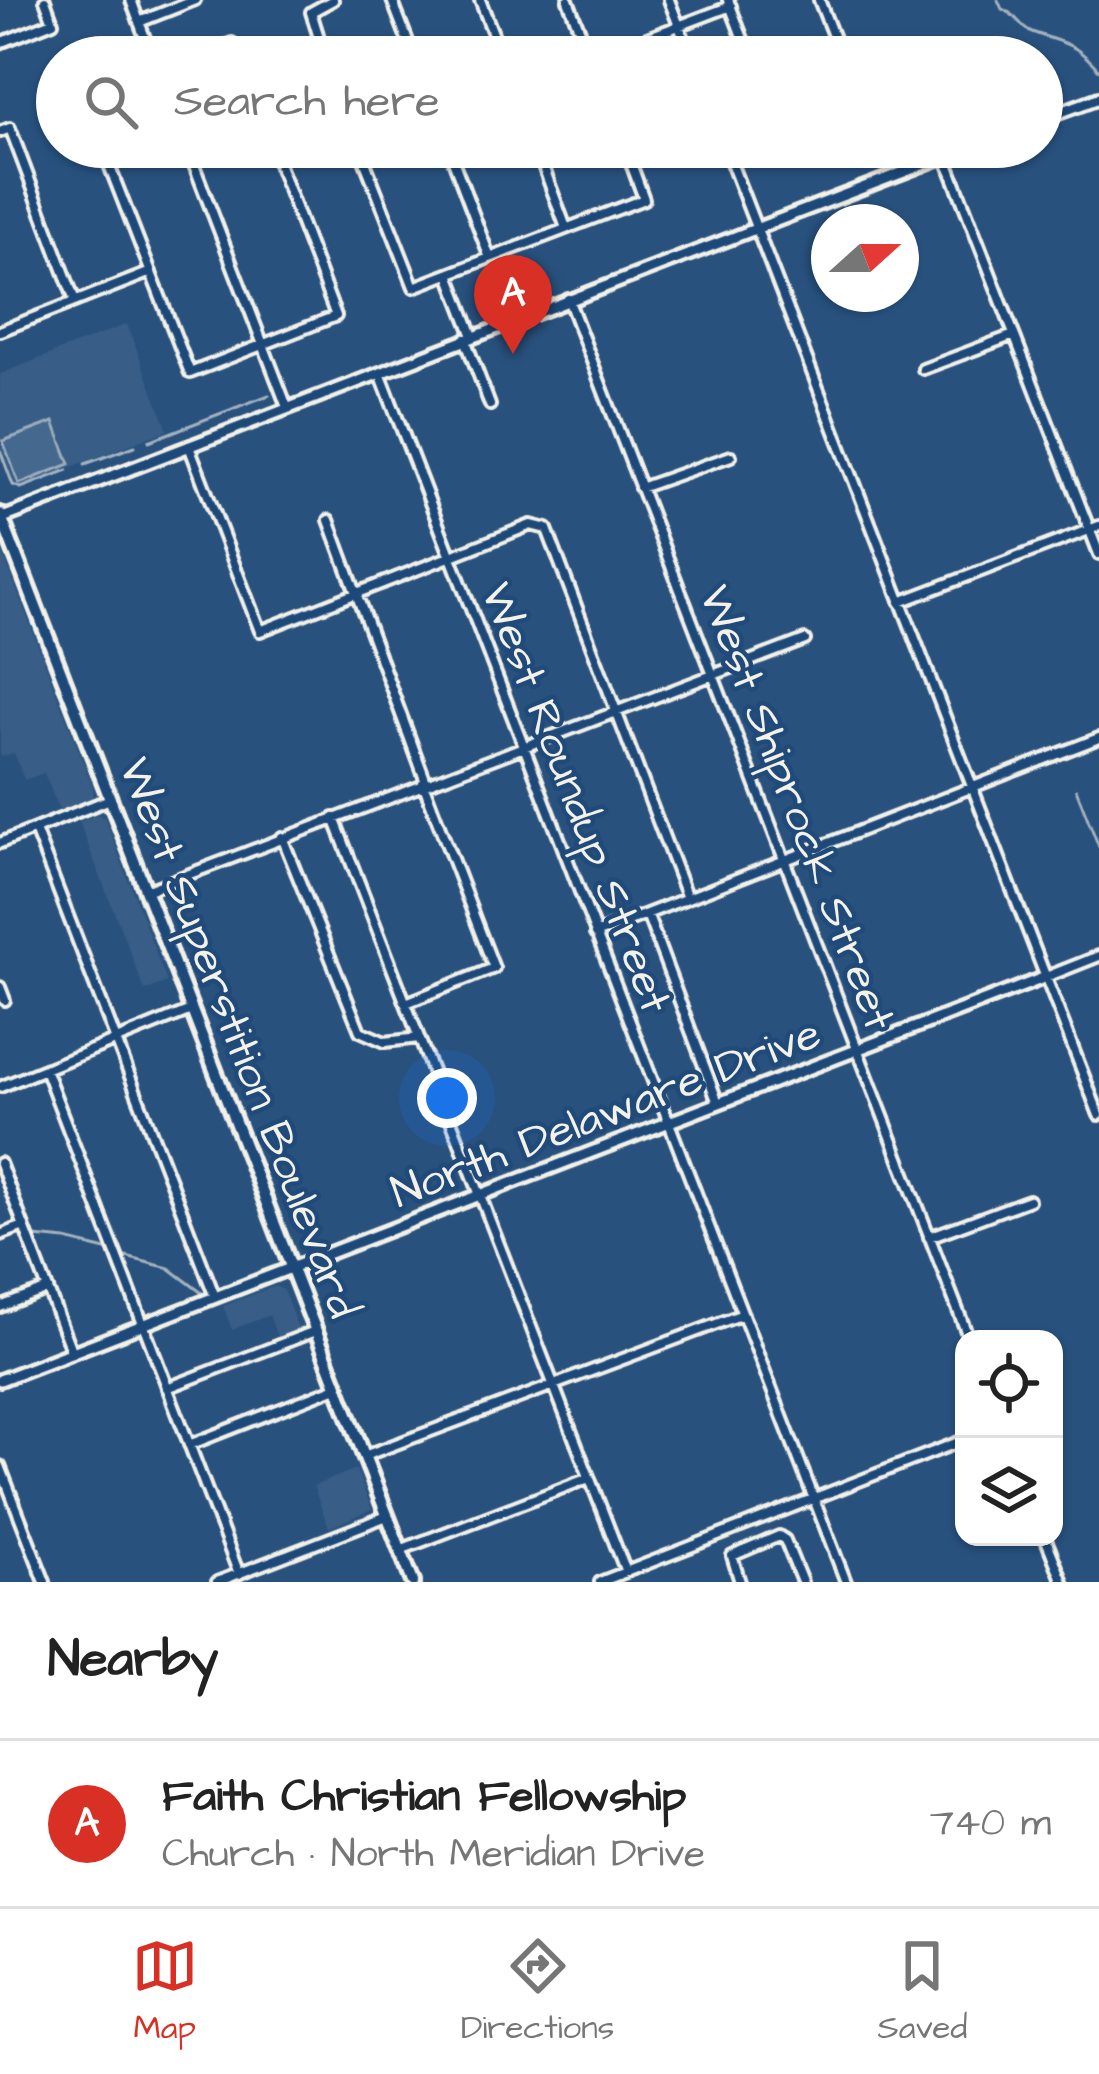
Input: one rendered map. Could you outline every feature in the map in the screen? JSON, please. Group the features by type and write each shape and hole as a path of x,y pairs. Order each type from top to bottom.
{"main road":[{"name":"West Superstition Boulevard","path":"0,517 412,1582"}],"street":[{"path":"0,43 53,22 45,0"},
{"path":"131,0 144,36"},
{"path":"139,22 195,0"},
{"path":"318,36 311,12 332,0"},
{"path":"392,0 406,36"},
{"path":"480,0 494,36"},
{"path":"568,0 584,36"},
{"path":"669,0 683,36"},
{"path":"819,0 833,36"},
{"path":"652,36 730,3 742,36"},
{"path":"1063,111 1099,98"},
{"path":"5,130 76,301"},
{"path":"110,168 190,373 336,316 280,168"},
{"path":"195,168 287,407"},
{"path":"367,168 414,287 644,199 633,168"},
{"path":"456,168 490,257"},
{"path":"544,168 566,228"},
{"path":"733,168 1099,1115"},
{"path":"0,517 913,168"},
{"path":"950,168 1094,528 1099,554"},
{"path":"0,329 151,272"},
{"path":"449,274 490,405"},
{"name":"West Shiprock Street","path":"568,299 965,1330"},
{"path":"923,369 1014,334"},
{"name":"West Roundup Street","path":"379,372 846,1582"},
{"path":"188,445 260,631 449,555 531,525 544,527 687,898"},
{"path":"640,488 731,456"},
{"path":"329,520 494,968 406,1003"},
{"path":"900,602 1094,528"},
{"path":"145,891 805,640"},
{"path":"596,934 1099,738"},
{"path":"0,843 110,799"},
{"path":"334,818 626,1572"},
{"path":"35,830 215,1297"},
{"path":"283,837 360,1031 386,1042 419,1038"},
{"path":"646,914 718,1103"},
{"name":"North Delaware Drive","path":"0,1380 1099,956"},
{"path":"0,987 5,1000"},
{"path":"0,1087 191,1010"},
{"path":"45,1069 239,1574"},
{"path":"0,1164 72,1353"},
{"path":"929,1237 1030,1200"},
{"path":"0,1235 24,1226"},
{"path":"0,1307 48,1289"},
{"path":"364,1456 743,1314"},
{"path":"167,1388 315,1330"},
{"path":"189,1445 337,1387"},
{"path":"600,1582 955,1443"},
{"path":"0,1466 45,1582"},
{"path":"400,1550 590,1478"},
{"path":"217,1582 388,1516"},
{"path":"740,1582 733,1556 782,1537 802,1582"},
{"path":"1049,1546 1063,1582"},
{"path":"642,1566 648,1582"}],"shaded area":[{"path":"127,324 168,430 16,488 0,443 0,374"},
{"path":"54,422 70,464 19,484 3,441"},
{"path":"0,546 94,790 92,798 60,812 44,773 24,780 14,753 0,757"},
{"path":"97,814 105,818 167,982 145,991 79,822"},
{"path":"275,1286 283,1290 299,1331 278,1339 269,1315 232,1330 223,1306"},
{"path":"356,1469 372,1509 329,1528 313,1486"}],"waterway":[{"path":"998,0 1028,30 1045,36"},
{"path":"1063,42 1099,70"},
{"path":"149,441 269,395"},
{"path":"85,464 135,446"},
{"path":"0,450 13,485 21,488 68,470"},
{"path":"1076,789 1099,847"},
{"path":"35,1237 110,1251"},
{"path":"126,1257 169,1268 202,1293"}],"place":[{"name":"Faith Christian Fellowship","path":"513,354"}]}
